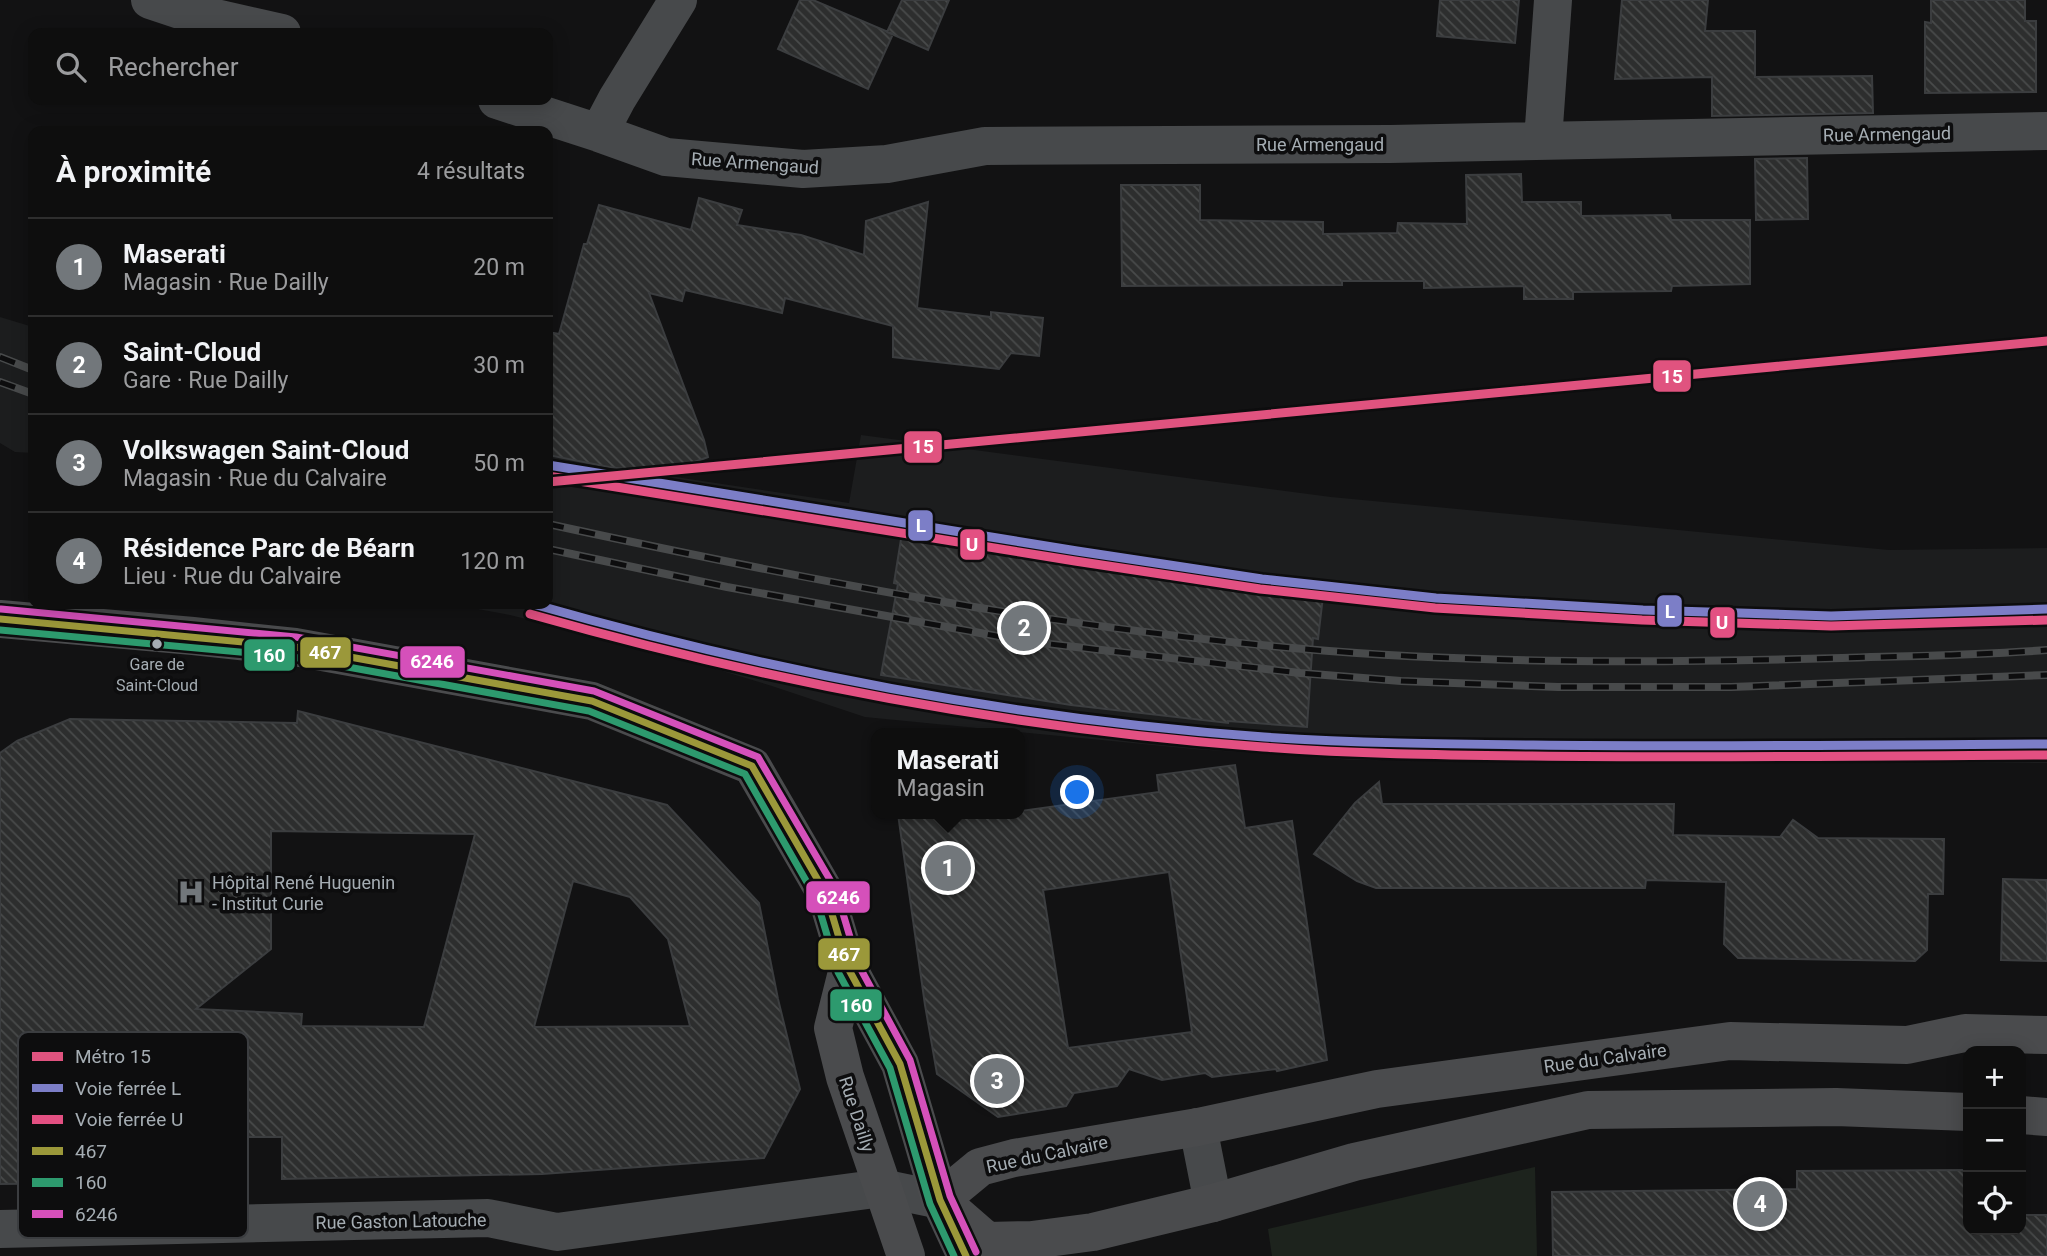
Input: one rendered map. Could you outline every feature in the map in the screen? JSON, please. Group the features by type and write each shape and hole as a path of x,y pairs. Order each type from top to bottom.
{"main road":[{"path":"0,619 295,647 579,698 752,766 825,894 848,968 900,1064 940,1200 966,1256"},
{"name":"Rue Dailly","path":"848,968 833,1028 845,1077 906,1256"},
{"name":"Rue du Calvaire","path":"940,1200 980,1167 1031,1154 1198,1127 1377,1089 1730,1041 1907,1045 1965,1033 2047,1035"},
{"path":"940,1200 987,1241 1032,1240 1093,1231 1213,1203 1354,1162 1588,1110 1836,1107 1963,1112"},
{"path":"2026,1115 2047,1117"}],"street":[{"path":"150,0 180,10 260,28"},
{"path":"599,133 678,0"},
{"path":"1543,140 1553,0"},
{"name":"Rue Armengaud","path":"512,105 666,157 803,169 887,164 985,146 1376,144 2047,131"},
{"path":"1198,1127 1213,1203"},
{"name":"Rue Gaston Latouche","path":"248,1223 488,1218 549,1248 882,1188 940,1200"},
{"name":"Rue Gaston Latouche","path":"0,1229 18,1229"}],"shaded area":[{"path":"0,317 28,325 28,453 15,452 0,443"},
{"path":"861,435 1331,497 1889,550 2047,548 2047,763 1353,760 1194,749 1025,733 1025,728 978,728 865,717 669,655 478,609 553,609 553,456 849,503"},
{"path":"1535,1167 1537,1256 1272,1256 1268,1229"}],"building":[{"path":"800,0 813,0 893,34 868,89 778,49"},
{"path":"902,0 949,0 928,50 887,32"},
{"path":"1440,0 1519,0 1515,43 1437,36"},
{"path":"1622,0 1708,0 1705,31 1755,31 1755,77 1872,76 1873,113 1712,116 1712,77 1615,79"},
{"path":"1931,0 2025,0 2025,21 2036,21 2036,92 1925,93 1925,22 1931,23"},
{"path":"1807,158 1808,219 1756,220 1755,159"},
{"path":"1521,174 1522,202 1581,202 1581,216 1670,215 1671,220 1750,220 1750,284 1672,286 1671,291 1573,292 1573,299 1524,299 1524,286 1424,288 1424,281 1342,281 1342,285 1122,286 1121,185 1200,185 1200,220 1323,222 1323,234 1397,233 1398,223 1467,224 1466,175"},
{"path":"699,198 742,210 737,225 801,235 864,255 866,221 928,202 917,308 991,317 991,312 1043,318 1039,356 1011,353 999,369 893,357 893,326 785,298 782,313 685,290 682,301 649,293 708,457 662,474 553,456 553,333 559,334 584,244 587,244 599,205 691,230"},
{"path":"902,533 1323,596 1318,639 1313,638 1307,727 1228,723 1071,705 881,675 898,584 894,583"},
{"path":"298,711 667,805 759,903 778,999 800,1089 764,1158 542,1174 282,1179 282,1137 248,1137 248,1032 18,1032 18,1184 0,1184 0,753 17,741 70,719 297,723","holes":["271,831 475,834 424,1027 301,1026 302,1014 196,1009 271,949","573,881 630,897 668,939 690,1026 534,1027"]},
{"path":"1235,765 1245,828 1292,821 1327,1060 1277,1071 1212,1077 1205,1073 1162,1080 1129,1069 1117,1086 1074,1093 1066,1106 998,1117 937,1074 899,819 1025,819 1025,810 1159,792 1157,775","holes":["1169,872 1192,1032 1068,1048 1043,890"]},
{"path":"1379,782 1382,804 1674,804 1673,835 1780,837 1793,820 1818,838 1944,839 1943,894 1928,894 1927,950 1915,961 1738,958 1724,944 1726,882 1646,880 1645,888 1376,888 1357,881 1314,854 1355,803"},
{"path":"2003,879 2047,880 2047,961 2001,960"},
{"path":"1963,1170 1963,1235 2026,1235 2026,1215 2047,1215 2047,1256 1553,1256 1552,1192 1797,1189 1797,1171"}],"railway":[{"path":"0,357 28,368"},
{"path":"0,382 28,392"},
{"path":"553,525 829,581 1018,614 1208,640 1304,649 1506,660 1640,661 1775,660 2047,650"},
{"path":"553,550 727,587 1024,641 1300,673 1401,681 1558,687 1731,687 2047,675"}],"metro line":[{"name":"15","path":"553,482 2047,341"}],"rail line":[{"name":"L","path":"553,466 1262,579 1436,598 1643,610 1831,616 2047,609"},
{"name":"U","path":"553,477 1260,589 1435,608 1642,620 1831,626 2047,620"},
{"name":"L","path":"552,609 713,651 895,689 987,705 1171,729 1298,739 1432,744 2047,744"},
{"name":"U","path":"530,614 710,661 893,699 985,715 1170,739 1296,749 1431,755 2047,755"}],"transit line":[{"name":"6246","path":"1,609 296,637 594,691 758,757 836,890 858,964 910,1060 950,1196 976,1252"},
{"name":"467","path":"0,619 295,647 592,701 752,766 826,894 848,968 900,1064 940,1200 966,1256"},
{"name":"160","path":"0,630 293,657 589,711 745,774 816,898 838,972 890,1068 930,1204 954,1256"}],"place":[{"name":"Saint-Cloud","path":"1024,628"},
{"name":"Gare de Saint-Cloud","path":"157,644"},
{"name":"Maserati","path":"948,868"},
{"name":"Hôpital René Huguenin - Institut Curie","path":"191,892"},
{"name":"Volkswagen Saint-Cloud","path":"997,1081"},
{"name":"Résidence Parc de Béarn","path":"1760,1204"}]}
